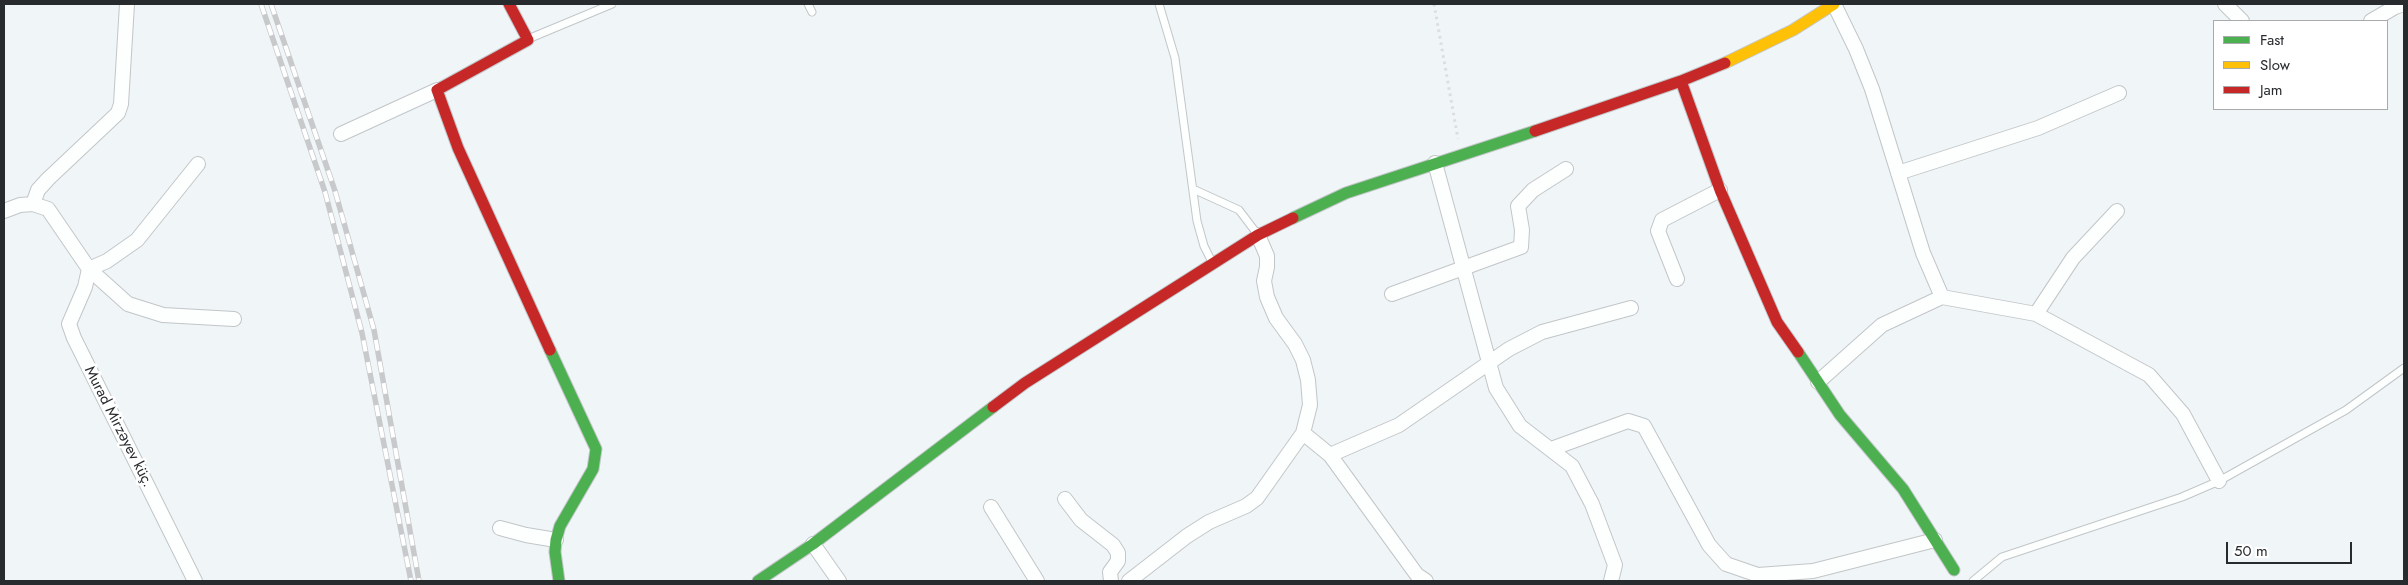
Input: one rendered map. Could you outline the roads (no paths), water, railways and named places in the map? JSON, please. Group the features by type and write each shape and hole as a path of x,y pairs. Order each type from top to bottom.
{"street":[{"path":"34,204 38,190 48,179 118,113 121,104 126,4"},
{"path":"341,134 437,90 528,40 509,4"},
{"path":"758,581 813,544 989,408 1212,262 1258,235 1346,193 1681,81 1746,54 1793,30 1834,4 1856,49 1872,89 1923,253 1942,297"},
{"path":"2225,4 2241,20"},
{"path":"2372,20 2387,7 2404,4"},
{"path":"1681,81 1720,190 1778,322 1840,415 1903,489 1954,570"},
{"path":"437,90 458,148 596,449 594,469 560,526 556,540 559,581"},
{"path":"1898,173 2038,128 2119,93"},
{"path":"1435,163 1496,388 1520,426 1572,466 1592,504 1615,565 1611,581"},
{"path":"89,269 107,261 136,240 198,164"},
{"path":"1392,294 1463,270 1520,247 1522,230 1518,206 1533,190 1566,169"},
{"path":"1678,279 1658,231 1662,220 1720,190"},
{"path":"4,210 20,205 34,204 48,209 89,269 128,304 163,315 234,319"},
{"path":"2036,314 2073,258 2117,211"},
{"path":"1129,581 1208,522 1246,506 1257,498 1302,433 1310,405 1308,380 1303,360 1295,344 1276,318 1267,297 1264,281 1268,267 1267,256 1258,235"},
{"name":"Murad Mirzəyev küç.","path":"89,269 85,287 69,324 74,338 195,581"},
{"path":"1818,382 1882,325 1942,297 2036,314 2149,375 2183,414 2219,481"},
{"path":"1330,455 1399,425 1509,349 1542,332 1631,308"},
{"path":"1552,449 1628,421 1644,426 1709,545 1726,564 1758,575 1812,571 1935,540"},
{"path":"1302,433 1330,455 1417,575 1426,581"},
{"path":"1065,499 1081,520 1113,545 1118,554 1118,561 1110,572 1111,581"},
{"path":"991,507 1037,581"},
{"path":"500,528 556,540"},
{"path":"813,544 839,581"}],"lane":[{"path":"528,40 612,4"},
{"path":"808,4 812,12"},
{"path":"1159,4 1175,58 1196,221 1204,246 1212,262"},
{"path":"1193,189 1239,210 1258,235"},
{"path":"1973,581 2002,557 2182,497 2219,481 2346,410 2404,368"}],"railway":[{"path":"261,4 325,192 362,333 411,581"},
{"path":"271,4 335,191 374,330 419,581"}]}
